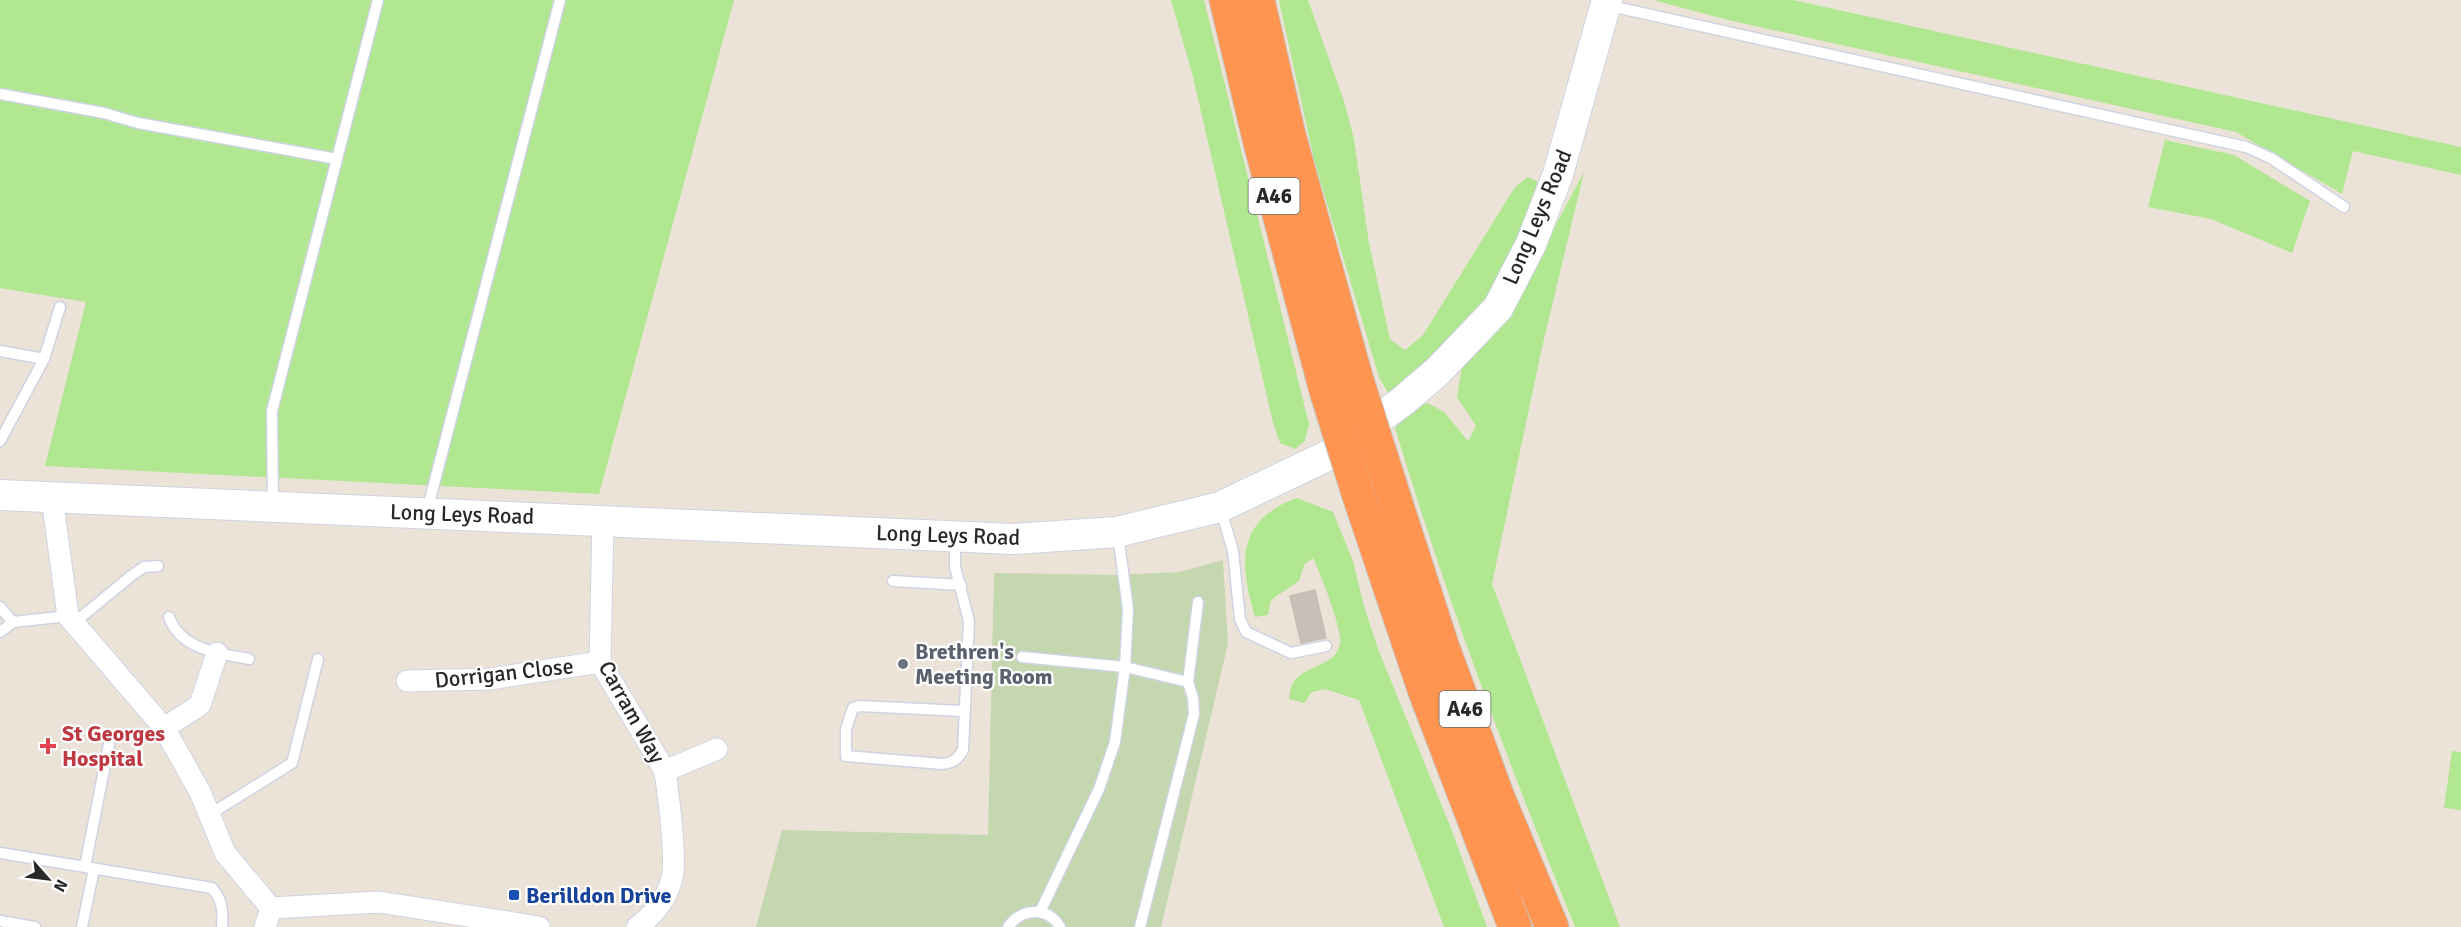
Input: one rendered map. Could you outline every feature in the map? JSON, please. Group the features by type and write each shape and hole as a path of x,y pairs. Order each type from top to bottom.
{"highway":[{"name":"A46","path":"1226,0 1260,143 1326,391 1425,692 1515,927"},
{"name":"A46","path":"1258,0 1289,135 1356,377 1442,645 1498,797 1552,927"}],"street":[{"name":"Long Leys Road","path":"0,495 1014,539 1117,532 1220,507 1330,453 1423,383 1498,308 1531,244 1558,174 1607,2"},
{"path":"51,497 71,620 164,728 200,792 225,853 268,918 379,902 539,927"},
{"name":"Carram Way","path":"603,520 600,662 665,771 673,877 658,908 637,927"},
{"path":"164,728 200,705 217,653"},
{"name":"Dorrigan Close","path":"407,681 490,679 600,662"},
{"path":"665,771 717,749"}],"lane":[{"path":"273,507 272,411 378,0"},
{"path":"427,513 560,0"},
{"path":"1607,2 2246,147 2271,159 2344,207"},
{"path":"0,94 104,113 138,123 337,159"},
{"path":"0,441 44,359 60,307"},
{"path":"0,351 44,359"},
{"path":"1220,507 1233,551 1240,619 1246,632 1292,653 1326,646"},
{"path":"1040,912 1099,789 1115,742 1125,667 1128,609 1117,532"},
{"path":"955,536 955,567 969,621 963,711 963,750 959,758 950,763 846,756 846,729 853,708 859,706 963,711"},
{"path":"0,632 13,621 71,620 144,567 158,566"},
{"path":"893,581 961,585"},
{"path":"1140,927 1194,714 1193,698 1188,682 1198,602"},
{"path":"0,607 13,621"},
{"path":"169,617 172,627 184,640 217,653 249,659"},
{"path":"1022,657 1125,667 1188,682"},
{"path":"209,815 292,763 318,659"},
{"path":"82,927 109,744"},
{"path":"0,853 212,888 223,908 222,927"},
{"path":"1008,927 1021,914 1040,912 1049,915 1060,927"},
{"path":"0,921 36,927"}],"green space":[{"path":"0,0 734,0 599,494 45,466 86,302 0,288"},
{"path":"1171,0 1204,0 1309,424 1305,441 1295,449 1280,443 1273,423 1192,73"},
{"path":"1279,0 1308,0 1344,101 1354,139 1369,243 1390,339 1405,350 1423,335 1515,187 1528,177 1540,183 1522,230 1485,300 1395,397 1388,393 1379,377 1314,160"},
{"path":"1653,0 1793,0 2461,147 2461,175 2353,151 2342,194 2236,132 1728,20"},
{"path":"2165,140 2234,155 2310,201 2292,253 2211,219 2148,207"},
{"path":"1584,172 1541,352 1492,584 1620,927 1575,927 1479,679 1435,554 1395,428 1415,408 1428,403 1444,412 1468,441 1476,426 1457,397 1463,360 1545,245"},
{"path":"1297,498 1333,512 1353,561 1378,649 1451,828 1487,927 1444,927 1359,700 1325,689 1312,692 1304,703 1289,699 1291,687 1296,678 1332,658 1337,652 1340,637 1335,615 1313,558 1304,565 1299,581 1271,600 1268,615 1255,617 1246,579 1245,561 1247,546 1262,518 1277,507"},
{"path":"1223,560 1228,644 1161,927 756,927 782,830 988,835 994,573 1116,575 1179,572"},
{"path":"2452,751 2461,752 2461,810 2444,808"}],"building":[{"path":"1315,590 1326,638 1301,643 1290,596"}],"place":[{"name":"Brethren's Meeting Room","path":"903,664"},
{"name":"St Georges Hospital","path":"48,746"},
{"name":"Berilldon Drive","path":"514,895"}]}
